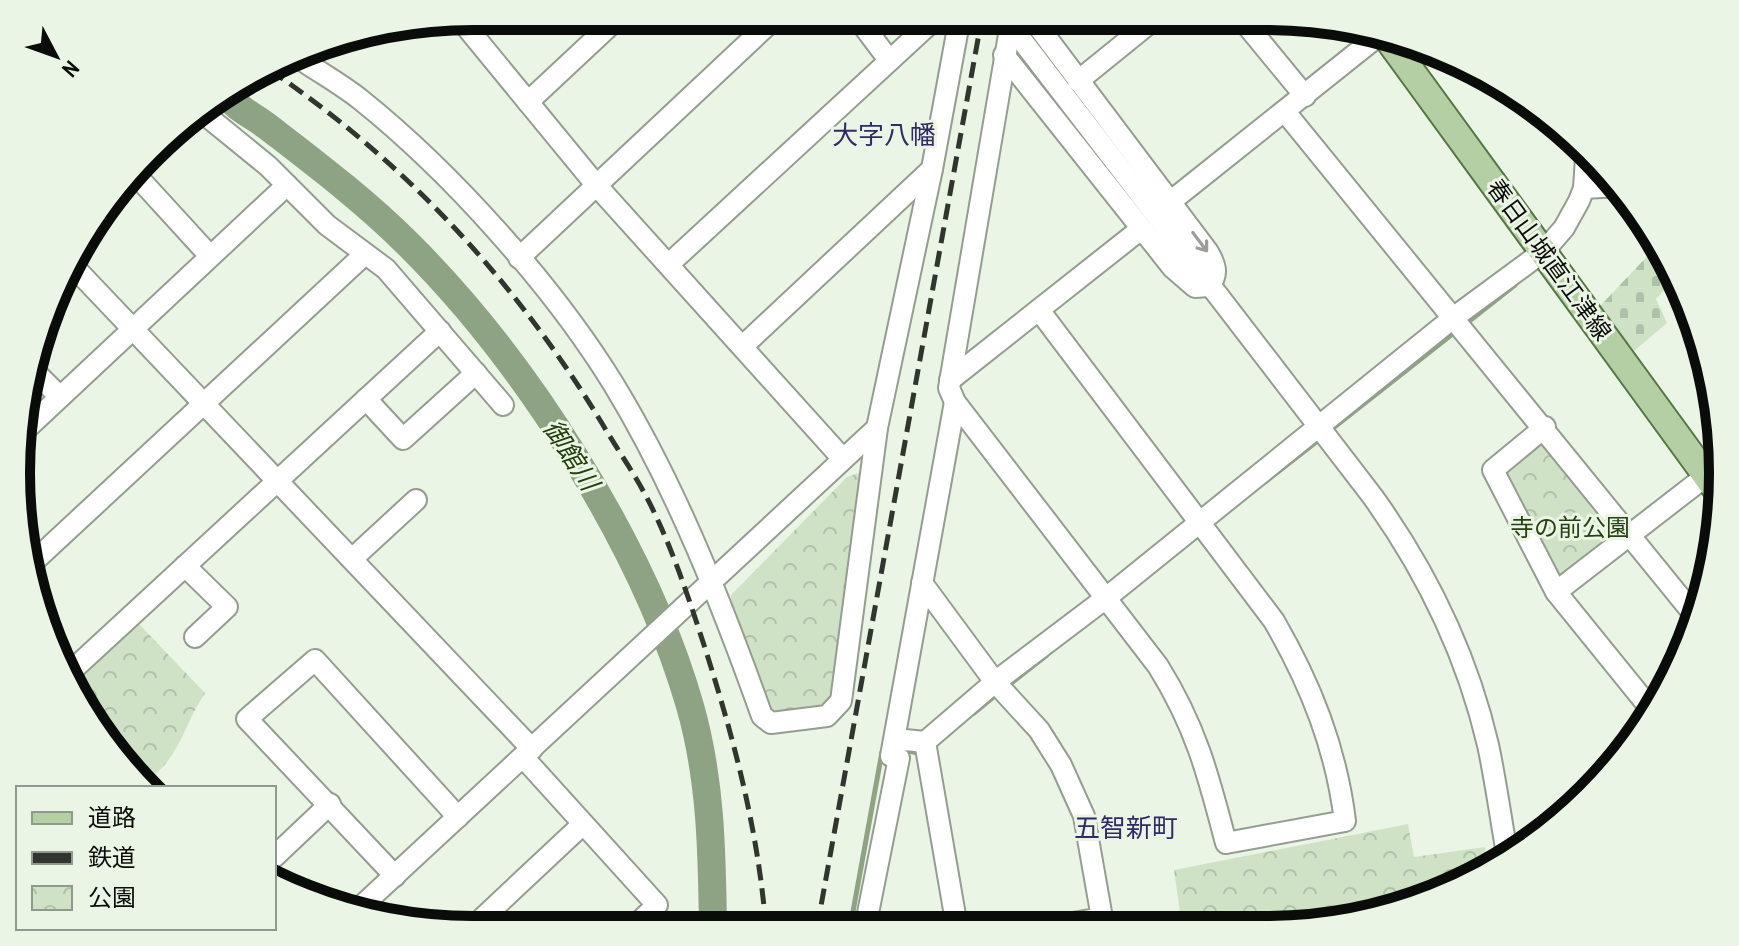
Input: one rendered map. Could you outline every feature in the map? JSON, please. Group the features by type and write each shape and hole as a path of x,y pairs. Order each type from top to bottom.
{"main road":[{"name":"春日山城直江津線","path":"1395,50 1709,479"}],"street":[{"path":"470,30 597,186 744,345 843,459"},
{"path":"528,102 605,30"},
{"path":"519,258 762,30"},
{"path":"866,30 889,60"},
{"path":"669,264 922,30"},
{"path":"306,63 360,99 423,155 519,258 615,386 670,492 762,716 777,725 833,713 842,693 877,428 932,169 958,30"},
{"path":"867,916 899,758 891,756 955,402 950,380 1004,55 1011,30"},
{"path":"1017,30 1391,522 1443,617 1488,745 1506,845"},
{"path":"1004,55 1187,283 1202,288 1209,286 1216,275 1213,260 1041,30"},
{"path":"1078,81 1141,30"},
{"path":"1251,30 1305,96"},
{"path":"1170,202 1286,113 1369,43"},
{"path":"1286,113 1545,427 1688,607"},
{"path":"209,118 287,185 327,225 398,281 503,405"},
{"path":"895,739 925,742 995,682 1106,598 1453,318 1544,251 1574,214 1584,188 1585,167"},
{"path":"744,345 932,169"},
{"path":"141,180 210,256"},
{"path":"33,422 287,185"},
{"path":"1584,188 1604,187"},
{"path":"950,380 1141,229"},
{"path":"39,557 365,254"},
{"path":"79,272 352,559 528,753 583,824 657,905 646,916"},
{"path":"955,402 1158,666 1190,719 1202,749 1226,843 1345,821 1329,737 1297,661 1246,579 1039,310"},
{"path":"75,667 440,331"},
{"path":"366,399 403,439 476,373"},
{"path":"41,378 60,397"},
{"path":"1545,427 1493,470 1556,592 1645,702"},
{"path":"366,903 877,428"},
{"path":"1556,592 1631,535 1709,484"},
{"path":"352,559 416,500"},
{"path":"185,566 227,607 195,637"},
{"path":"922,583 995,682 1039,730 1061,765 1084,816 1102,916"},
{"path":"395,876 247,719 315,660 458,817"},
{"path":"925,742 955,916"},
{"path":"276,855 330,804"},
{"path":"485,916 583,824"}],"green space":[{"path":"1650,253 1668,287 1656,299 1667,323 1633,352 1600,306"},
{"name":"寺の前公園","path":"1545,438 1623,535 1559,584 1502,479 1505,467"},
{"path":"863,474 835,696 827,708 783,718 765,709 731,605 731,595 847,477"},
{"path":"139,624 205,693 172,755 151,777 122,743 80,677"},
{"path":"1408,824 1414,857 1485,847 1486,858 1436,882 1381,901 1295,915 1180,916 1174,870"}],"waterway":[{"name":"御館川","path":"233,101 340,183 408,244 495,343 576,458 643,583 690,706 706,789 713,916"},
{"path":"1463,326 1515,285"},
{"path":"1328,432 1455,332"},
{"path":"1265,482 1320,439"},
{"path":"1005,688 1047,655"},
{"path":"974,713 997,694"},
{"path":"901,749 922,754"},
{"path":"852,916 882,752"}],"railway":[{"path":"819,916 980,30"},
{"path":"278,76 368,145 456,230 534,323 570,373 637,479 678,570 725,715 751,820 765,916"}],"district":[{"name":"大字八幡","path":"884,135"},
{"name":"五智新町","path":"1126,828"}]}
